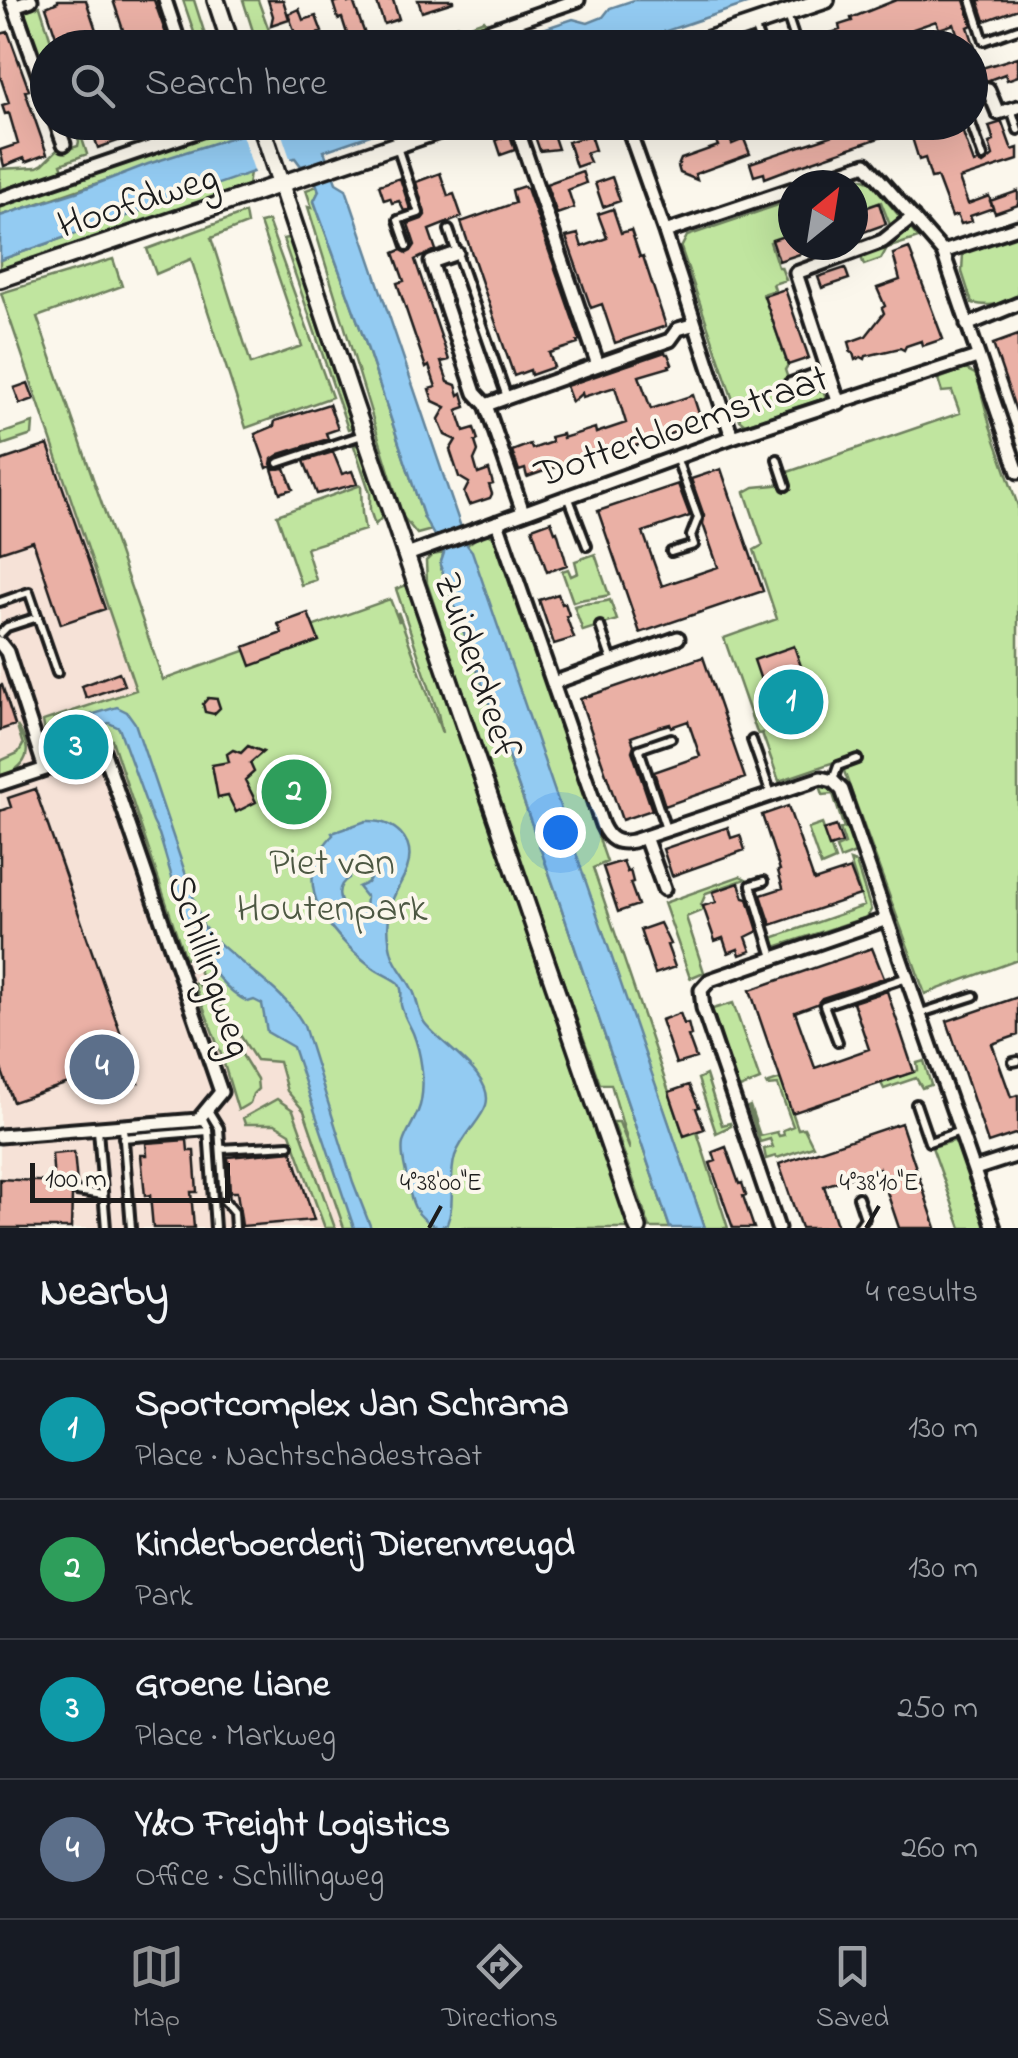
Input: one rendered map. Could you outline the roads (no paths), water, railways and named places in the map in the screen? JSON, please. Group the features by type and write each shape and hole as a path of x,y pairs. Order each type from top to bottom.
{"street":[{"path":"30,51 13,3 31,0"},
{"path":"165,0 175,30"},
{"path":"216,0 226,30"},
{"path":"491,30 578,0"},
{"path":"736,30 826,0"},
{"path":"988,89 998,113 1014,108"},
{"path":"63,140 64,144"},
{"name":"Hoofdweg","path":"0,199 172,140"},
{"name":"Zuiderdreef","path":"267,140 638,1228"},
{"name":"Hoofdweg","path":"0,279 414,140"},
{"path":"521,140 598,365"},
{"path":"632,140 732,437"},
{"path":"848,170 866,164 943,252 977,357 1012,436 1018,472"},
{"path":"665,232 778,194"},
{"path":"839,404 796,272 884,242 913,216"},
{"path":"943,252 1018,226"},
{"path":"457,253 431,262 475,393 486,405 524,512"},
{"path":"967,325 1018,304"},
{"path":"486,405 670,340 678,329 695,324"},
{"name":"Dotterbloemstraat","path":"407,555 732,437 977,357"},
{"path":"790,385 828,371"},
{"path":"497,522 608,836 617,842 645,837 821,778 833,781 842,790 994,1228"},
{"path":"553,682 678,638"},
{"path":"0,643 7,652 45,768 0,784"},
{"name":"Schillingweg","path":"0,1136 98,1128 123,1132 198,1120 221,1092 103,750 45,768"},
{"path":"645,837 664,889"},
{"path":"778,1228 700,994 710,980 887,918"},
{"path":"975,1169 1018,1154"}],"lane":[{"path":"970,0 980,30"},
{"path":"786,13 792,30"},
{"path":"754,24 756,30"},
{"path":"988,39 1018,29"},
{"path":"1014,108 1018,130"},
{"path":"977,140 983,157"},
{"path":"397,146 419,213 398,220 407,246"},
{"path":"449,230 507,397"},
{"path":"278,464 364,434"},
{"path":"671,552 694,545 691,536 698,518 676,457"},
{"path":"777,458 786,486"},
{"path":"568,496 587,546"},
{"path":"0,602 29,592 58,673"},
{"path":"0,634 8,626 38,616"},
{"path":"600,626 612,662"},
{"path":"666,829 639,749 671,738"},
{"path":"752,740 771,794"},
{"path":"833,781 838,766 857,759"},
{"path":"764,881 751,886 774,960"},
{"path":"838,1042 824,1005 907,977"},
{"path":"921,1013 974,996"},
{"path":"916,1104 929,1142 962,1130"},
{"path":"204,1112 216,1228"},
{"path":"204,1112 219,1128 224,1200 234,1212 235,1228"},
{"path":"98,1128 106,1228"},
{"path":"131,1228 123,1132 208,1131"},
{"path":"220,1149 289,1145"},
{"path":"77,1192 103,1195"},
{"path":"858,1197 865,1218 858,1228"}],"water":[{"path":"634,0 758,0 669,30 540,30 573,19 588,23 603,17 610,8"},
{"path":"224,140 356,140 324,151 336,183 346,189 705,1228 670,1228 440,565 444,553 424,518 314,201 319,191 309,164 301,166 295,158 290,159 0,260 0,216"},
{"path":"117,707 135,723 203,926 284,999 304,1026 371,1228 354,1228 293,1047 267,1032 262,1004 248,1002 229,988 200,950 180,904 159,834 119,728 109,723 58,739 50,727"},
{"path":"366,821 386,824 406,840 407,869 389,915 392,954 413,991 424,1022 474,1071 487,1094 484,1110 455,1156 450,1216 447,1224 439,1227 423,1219 414,1206 403,1158 403,1143 420,1107 423,1084 418,1049 401,1005 401,988 342,940 319,907 313,890 319,853 332,833","holes":["356,863 366,866 372,875 358,887 366,897 365,909 353,916 346,913 340,890 349,878 349,869"]}],"place":[{"name":"Sportcomplex Jan Schrama","path":"791,702"},
{"name":"Groene Liane","path":"76,747"},
{"name":"Kinderboerderij Dierenvreugd","path":"294,792"},
{"name":"Y&O Freight Logistics","path":"102,1067"}],"park label":[{"name":"Piet van Houtenpark","path":"332,883"}]}
